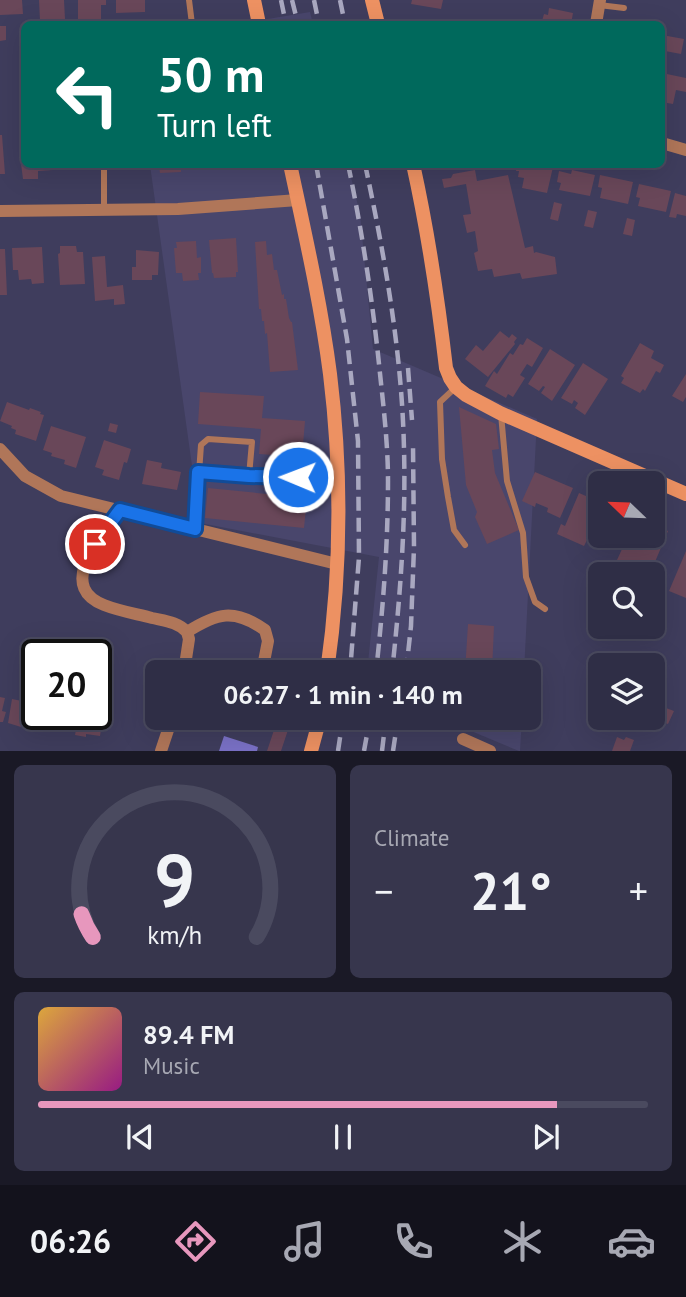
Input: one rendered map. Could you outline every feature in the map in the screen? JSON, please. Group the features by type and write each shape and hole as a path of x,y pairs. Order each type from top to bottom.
{"main road":[{"path":"254,0 256,21"},
{"path":"372,0 377,21"},
{"path":"291,168 330,373 335,427 337,564 328,660"},
{"path":"414,168 428,236 446,368 456,387 500,412 686,494"},
{"path":"311,751 317,730"}],"street":[{"path":"596,21 599,2"},
{"path":"665,144 686,150"},
{"path":"0,211 178,209 298,201"},
{"path":"1,455 25,476 61,496 337,564"},
{"path":"120,510 95,544 85,564 82,583 85,591 106,606 177,624 187,632 189,639 186,660"},
{"path":"187,632 218,616 228,615 253,621 265,630 268,641 264,660"},
{"path":"161,751 168,730"},
{"path":"463,739 490,751"}],"lane":[{"path":"189,0 192,21"},
{"path":"599,2 624,8"},
{"path":"104,168 104,210"},
{"path":"456,387 440,401 442,459 454,530 464,545"},
{"path":"500,412 507,481 523,533 526,577 535,602 545,609"},
{"path":"195,529 201,445 208,439 252,442 249,476"},
{"path":"198,472 298,477"}],"shaded area":[{"path":"310,12 312,21 256,21"},
{"path":"150,168 349,168 360,214 373,349 537,419 525,660 368,660 379,557 200,523"},
{"path":"469,730 521,730 519,751"},
{"path":"224,736 258,747 257,751 219,751"}],"building":[{"path":"0,0 22,0 23,14 0,15"},
{"path":"39,0 64,0 65,19 40,21"},
{"path":"78,0 106,0 106,5 101,5 101,21 78,21"},
{"path":"116,0 145,0 145,12 116,13"},
{"path":"412,0 443,0 441,9 411,4"},
{"path":"549,8 573,13 572,21 542,21 544,14 548,15"},
{"path":"0,26 6,26 6,40 0,41"},
{"path":"665,36 684,39 681,54 665,51"},
{"path":"665,74 686,78 686,92 676,90 673,104 665,103"},
{"path":"2,135 5,174 0,174"},
{"path":"22,168 53,168 38,171 38,179 23,179"},
{"path":"159,168 181,168 181,172 160,173"},
{"path":"516,168 553,168 547,193 522,188 524,178 518,177 519,171 516,171"},
{"path":"475,170 477,181 508,175 525,248 533,246 534,253 555,257 557,274 522,279 520,273 494,277 492,269 478,271 474,253 478,251 475,231 467,233 463,215 471,214 466,184 444,188 442,179"},
{"path":"572,170 595,175 590,196 559,190 559,171 571,174"},
{"path":"600,175 633,182 628,204 600,198"},
{"path":"639,184 671,191 666,212 638,206 640,198 636,197"},
{"path":"675,193 686,196 686,216 677,214 676,218 669,217"},
{"path":"554,202 562,204 558,221 550,219"},
{"path":"588,210 597,212 593,228 584,226"},
{"path":"627,218 635,220 632,236 623,234"},
{"path":"236,238 236,277 214,278 209,240"},
{"path":"196,241 197,258 201,257 199,280 183,281 182,273 176,273 174,248 177,248 176,242"},
{"path":"266,241 267,255 272,254 274,270 277,270 282,295 284,294 286,299 292,322 298,370 270,372 267,333 265,334 259,309 255,242"},
{"path":"60,246 76,246 77,252 83,252 85,284 60,285"},
{"path":"42,247 44,283 32,284 31,279 19,280 18,270 13,270 12,248"},
{"path":"0,249 5,249 7,295 0,295"},
{"path":"136,250 159,252 158,275 152,275 152,280 132,280 132,267 136,267"},
{"path":"105,256 107,287 123,285 125,304 114,305 114,299 95,301 92,257"},
{"path":"500,331 509,338 512,334 517,338 488,377 465,359 476,345 483,351"},
{"path":"527,338 543,348 532,367 527,364 520,375 525,378 513,397 508,394 506,398 485,386 494,371 497,374 510,353 513,355"},
{"path":"640,343 654,351 651,358 664,365 660,373 656,371 645,391 643,389 640,393 621,383 624,378 621,376"},
{"path":"550,349 575,365 552,401 541,393 545,387 539,391 528,384"},
{"path":"583,363 608,379 585,415 575,408 578,403 574,400 572,404 561,398"},
{"path":"686,374 686,397 683,402 672,396"},
{"path":"200,392 264,396 262,418 305,421 302,457 259,454 261,429 198,424"},
{"path":"7,402 44,415 36,441 15,434 16,430 11,428 12,426 0,421"},
{"path":"459,407 496,424 499,449 492,450 495,473 519,530 487,544 475,517 477,512 466,485"},
{"path":"110,423 118,425 116,433 108,431"},
{"path":"51,426 86,437 76,468 64,464 65,460 51,456 52,453 43,450"},
{"path":"104,440 131,449 119,480 102,475 104,470 95,467"},
{"path":"147,460 162,463 161,468 181,472 177,490 142,484"},
{"path":"535,472 573,488 560,518 547,512 548,508 536,503 535,507 522,501"},
{"path":"208,488 307,498 304,528 205,518"},
{"path":"579,493 588,497 588,540 584,546 557,534 561,524 565,526"},
{"path":"622,548 661,548 655,562 617,560"},
{"path":"686,551 686,598 669,591"},
{"path":"468,624 494,626 493,660 466,660"},
{"path":"0,697 5,698 2,711 6,712 3,722 0,722"},
{"path":"12,699 21,701 21,727 8,723"},
{"path":"666,708 674,711 668,724 665,723"},
{"path":"76,730 101,730 100,736 75,735"},
{"path":"274,730 288,730 281,751 267,751"},
{"path":"617,737 634,740 630,751 612,751"}],"railway":[{"path":"281,0 285,21"},
{"path":"292,0 297,21"},
{"path":"314,0 318,21"},
{"path":"340,0 344,21"},
{"path":"317,168 347,339 358,441 359,557 351,660"},
{"path":"349,168 370,289 387,452 386,553 377,660"},
{"path":"366,168 391,306 403,413 403,533 393,660"},
{"path":"408,368 412,420"},
{"path":"407,660 414,547 413,445"},
{"path":"338,751 341,730"},
{"path":"364,751 368,730"},
{"path":"382,751 385,730"},
{"path":"393,751 396,730"}],"route":[{"path":"95,544 120,510 195,529 198,472 298,477"}]}
